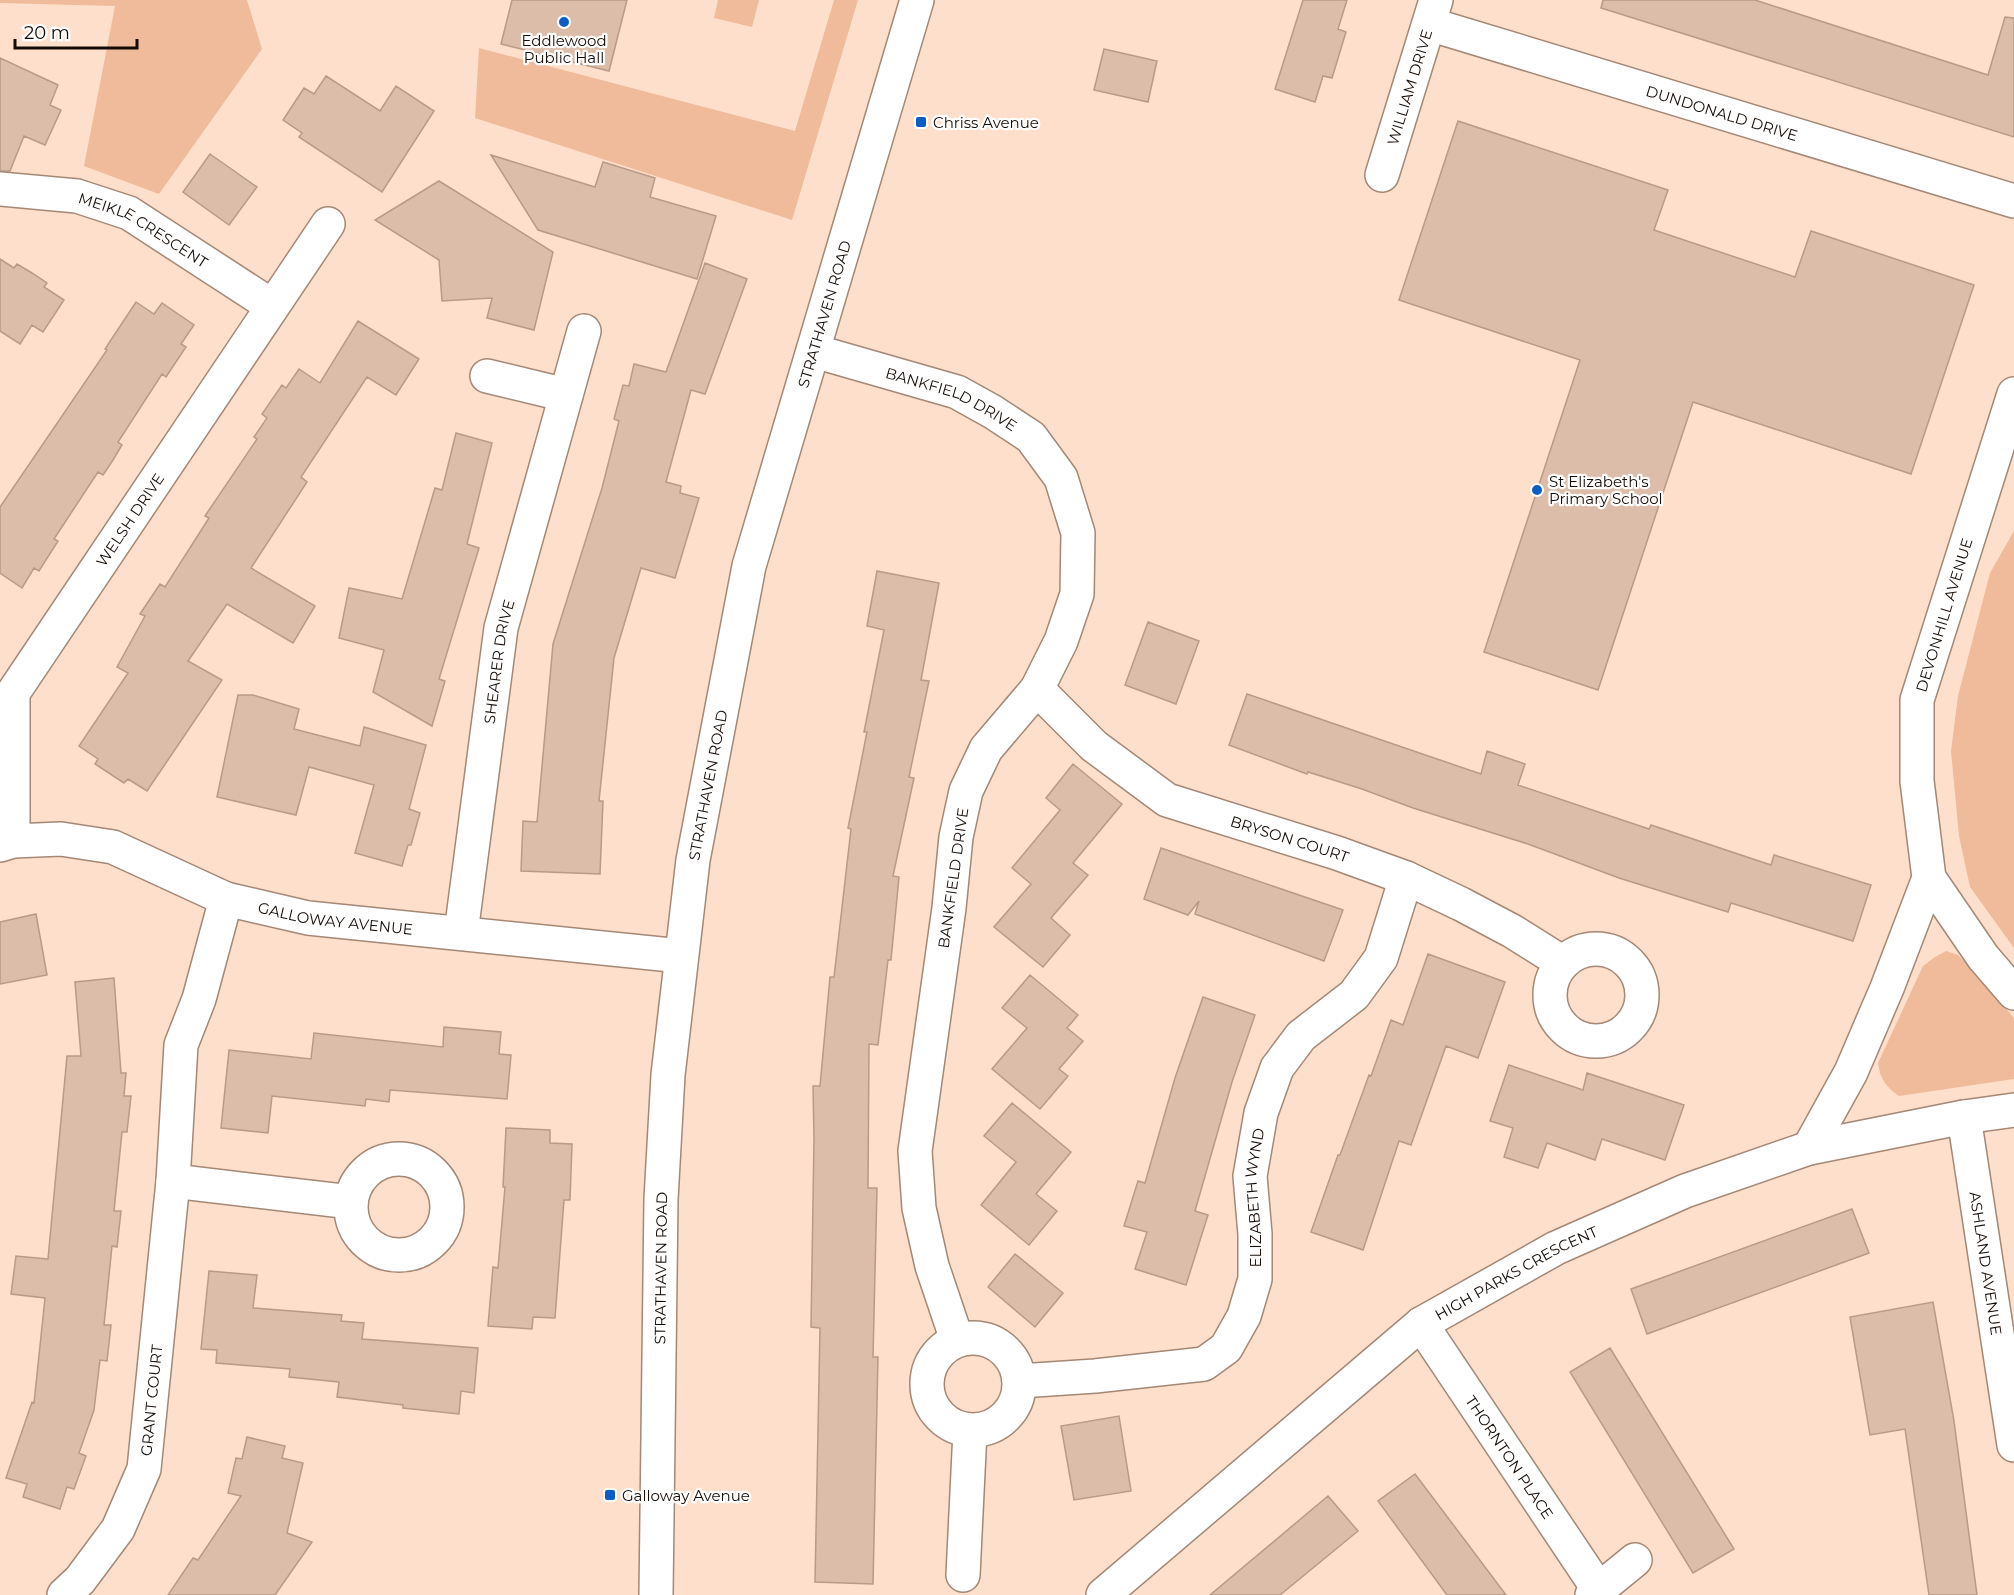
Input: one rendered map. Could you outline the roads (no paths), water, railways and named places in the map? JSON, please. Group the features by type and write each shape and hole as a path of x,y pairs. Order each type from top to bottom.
{"street":[{"name":"STRATHAVEN ROAD","path":"656,1595 662,1199 668,1075 693,860 749,566 917,0"},
{"name":"WILLIAM DRIVE","path":"1383,175 1433,12"},
{"name":"DUNDONALD DRIVE","path":"1433,12 2014,201"},
{"name":"MEIKLE CRESCENT","path":"0,189 77,196 129,213 272,306"},
{"name":"WELSH DRIVE","path":"7,843 13,693 328,224"},
{"name":"SHEARER DRIVE","path":"461,933 501,628 584,331"},
{"name":"BANKFIELD DRIVE","path":"814,351 957,392 1031,437 1061,478 1078,533 1077,594 1061,641 1037,689 986,749 966,791 957,837 915,1151 919,1208 932,1266 957,1340"},
{"path":"487,376 566,395"},
{"name":"DEVONHILL AVENUE","path":"2014,394 1917,700 1917,781 1929,878 1983,957 2014,993"},
{"name":"BRYSON COURT","path":"1037,689 1094,746 1167,800 1337,853 1406,878 1512,931 1563,963"},
{"name":"GALLOWAY AVENUE","path":"7,843 61,839 112,847 226,900 308,918 681,956"},
{"name":"ELIZABETH WYND","path":"1020,1381 1095,1376 1204,1364 1226,1348 1244,1316 1255,1279 1255,1234 1250,1176 1261,1113 1277,1068 1301,1036 1354,995 1381,958 1406,878"},
{"name":"DEVONHILL AVENUE","path":"1809,1148 1851,1072 1887,988 1929,878"},
{"name":"GRANT COURT","path":"63,1595 80,1580 118,1529 144,1469 173,1181 182,1045 199,999 226,900"},
{"name":"HIGH PARKS CRESCENT","path":"1103,1595 1421,1324 1556,1248 1685,1191 1809,1148 1964,1117 2014,1110"},
{"name":"ASHLAND AVENUE","path":"1964,1117 2014,1445"},
{"path":"173,1181 351,1202"},
{"name":"THORNTON PLACE","path":"1421,1324 1595,1592 1635,1560"},
{"path":"975,1337 991,1340 1006,1350 1016,1364 1020,1381 1018,1397 1011,1411 1000,1423 985,1429 969,1431 952,1425 938,1414 928,1399 926,1381 931,1364 942,1349 957,1340 975,1337"},
{"path":"963,1575 969,1431"}],"place":[{"name":"Eddlewood Public Hall","path":"564,22"},
{"name":"Chriss Avenue","path":"921,122"},
{"name":"St Elizabeth's Primary School","path":"1537,490"},
{"name":"Galloway Avenue","path":"610,1495"}]}
